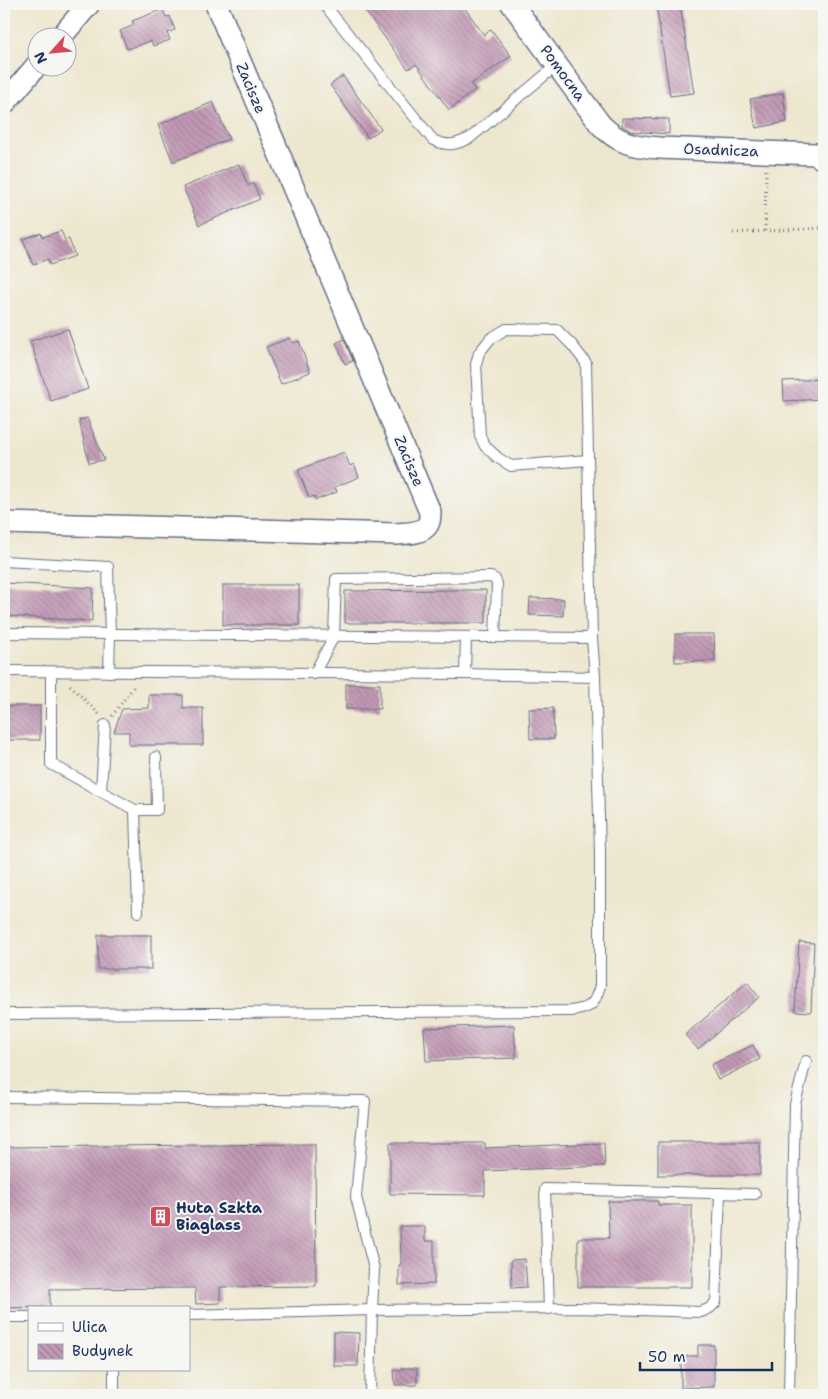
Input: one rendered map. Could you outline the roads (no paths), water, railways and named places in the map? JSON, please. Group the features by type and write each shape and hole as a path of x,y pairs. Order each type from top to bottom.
{"street":[{"path":"69,28 89,4"},
{"name":"Zacisze","path":"4,523 397,534 411,533 424,529 429,524 430,512 216,4"},
{"name":"Pomocna","path":"512,4 600,124 618,140"},
{"path":"4,104 28,76"},
{"name":"Osadnicza","path":"618,140 635,145 659,148 816,154 824,160"}],"lane":[{"path":"324,4 433,140 444,145 457,144 470,138 557,65"},
{"path":"4,1014 571,1011 585,1009 595,1001 600,986 600,850 595,677 592,638 586,363 557,330 506,329 490,339 479,353 476,364 480,436 486,446 498,458 510,466 588,460"},
{"path":"4,560 108,568 109,672"},
{"path":"314,674 334,636 336,580 491,577 497,584 495,637"},
{"path":"4,633 592,638"},
{"path":"465,674 466,637"},
{"path":"4,671 465,674 595,677"},
{"path":"53,672 50,764 135,810 157,810 156,757"},
{"path":"101,791 105,725"},
{"path":"135,810 138,912"},
{"path":"789,1395 796,1104 806,1061"},
{"path":"4,1098 366,1102 356,1197 374,1269 370,1395"},
{"path":"549,1309 545,1189 755,1194"},
{"path":"190,1315 372,1310 549,1309 701,1312 710,1308 716,1302 720,1193"},
{"path":"4,1317 28,1317"},
{"path":"114,1372 114,1395"}],"place":[{"name":"Huta Szkła Biaglass","path":"160,1217"}]}
